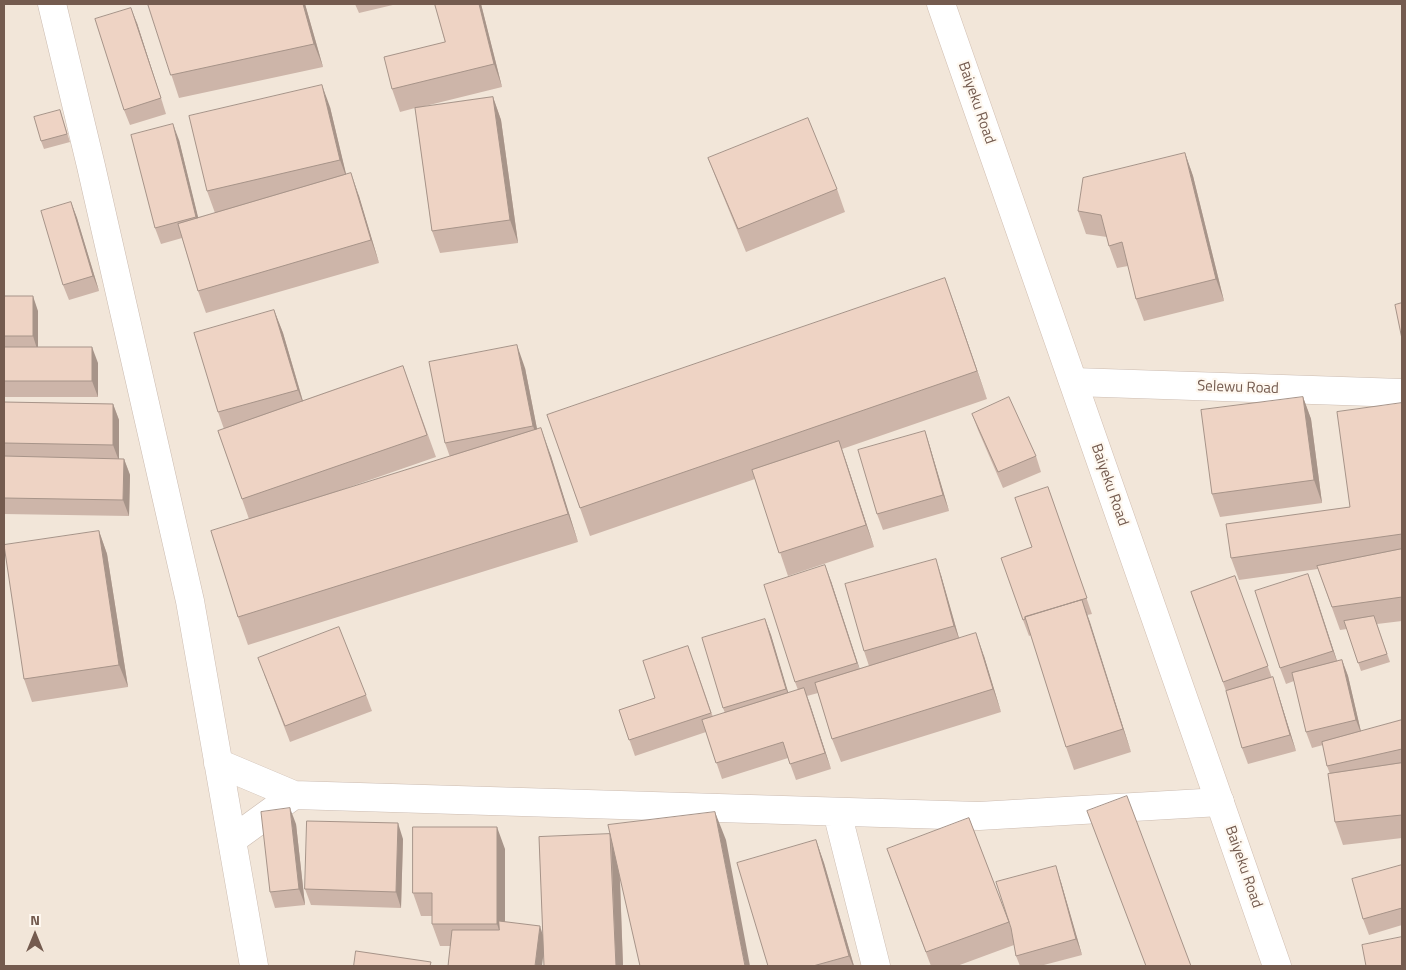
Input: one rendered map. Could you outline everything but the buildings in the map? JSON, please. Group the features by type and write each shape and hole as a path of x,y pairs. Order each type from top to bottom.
{"street":[{"path":"52,4 94,176 190,601 254,966"},
{"name":"Baiyeku Road","path":"941,4 1277,966"},
{"name":"Selewu Road","path":"1074,382 1402,393"},
{"path":"218,763 294,794 979,816 1220,802"},
{"path":"232,840 294,794"},
{"path":"837,812 876,966"}],"shaded area":[{"path":"4,4 1402,4 1402,966 4,966"}]}
